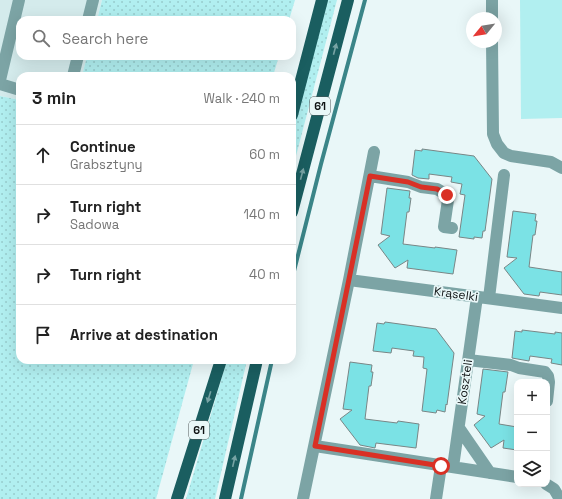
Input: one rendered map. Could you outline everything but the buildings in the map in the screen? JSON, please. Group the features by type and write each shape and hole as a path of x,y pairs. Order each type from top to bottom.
{"main road":[{"name":"61","path":"296,100 322,0"},
{"name":"61","path":"296,197 348,0"},
{"name":"61","path":"177,499 220,364"},
{"path":"225,499 256,364"}],"street":[{"path":"0,80 19,0"},
{"path":"89,16 93,0"},
{"path":"492,0 492,12"},
{"path":"492,48 493,134 497,144 504,153 510,156 551,162 562,168"},
{"path":"74,72 77,60"},
{"path":"0,84 16,89"},
{"path":"303,499 374,152"},
{"name":"Koszteli","path":"453,467 468,360 483,298 504,175"},
{"path":"370,176 408,182 421,187 442,191 447,195 448,200 444,227 452,228"},
{"name":"Krąselki","path":"349,280 562,308"},
{"path":"468,360 511,365 519,368 545,372 548,379"},
{"path":"459,428 490,473"},
{"path":"315,446 514,477"},
{"path":"436,499 441,466"},
{"path":"550,487 560,499"}],"shaded area":[{"path":"0,0 102,0 98,16 16,16 16,60 86,60 83,72 16,72 16,99 0,96"},
{"path":"102,0 295,0 290,16 98,16"},
{"path":"326,0 337,0 296,156 296,115"},
{"path":"520,0 562,0 562,118 521,119"},
{"path":"86,60 278,60 274,72 83,72"},
{"path":"0,96 16,99 16,364 193,364 156,499 0,499"},
{"path":"226,364 246,364 215,499 186,499"}],"waterway":[{"path":"296,263 365,0"},
{"path":"241,499 271,364"}],"route":[{"path":"441,466 315,446 370,176 408,182 421,187 437,189 447,195"}]}
